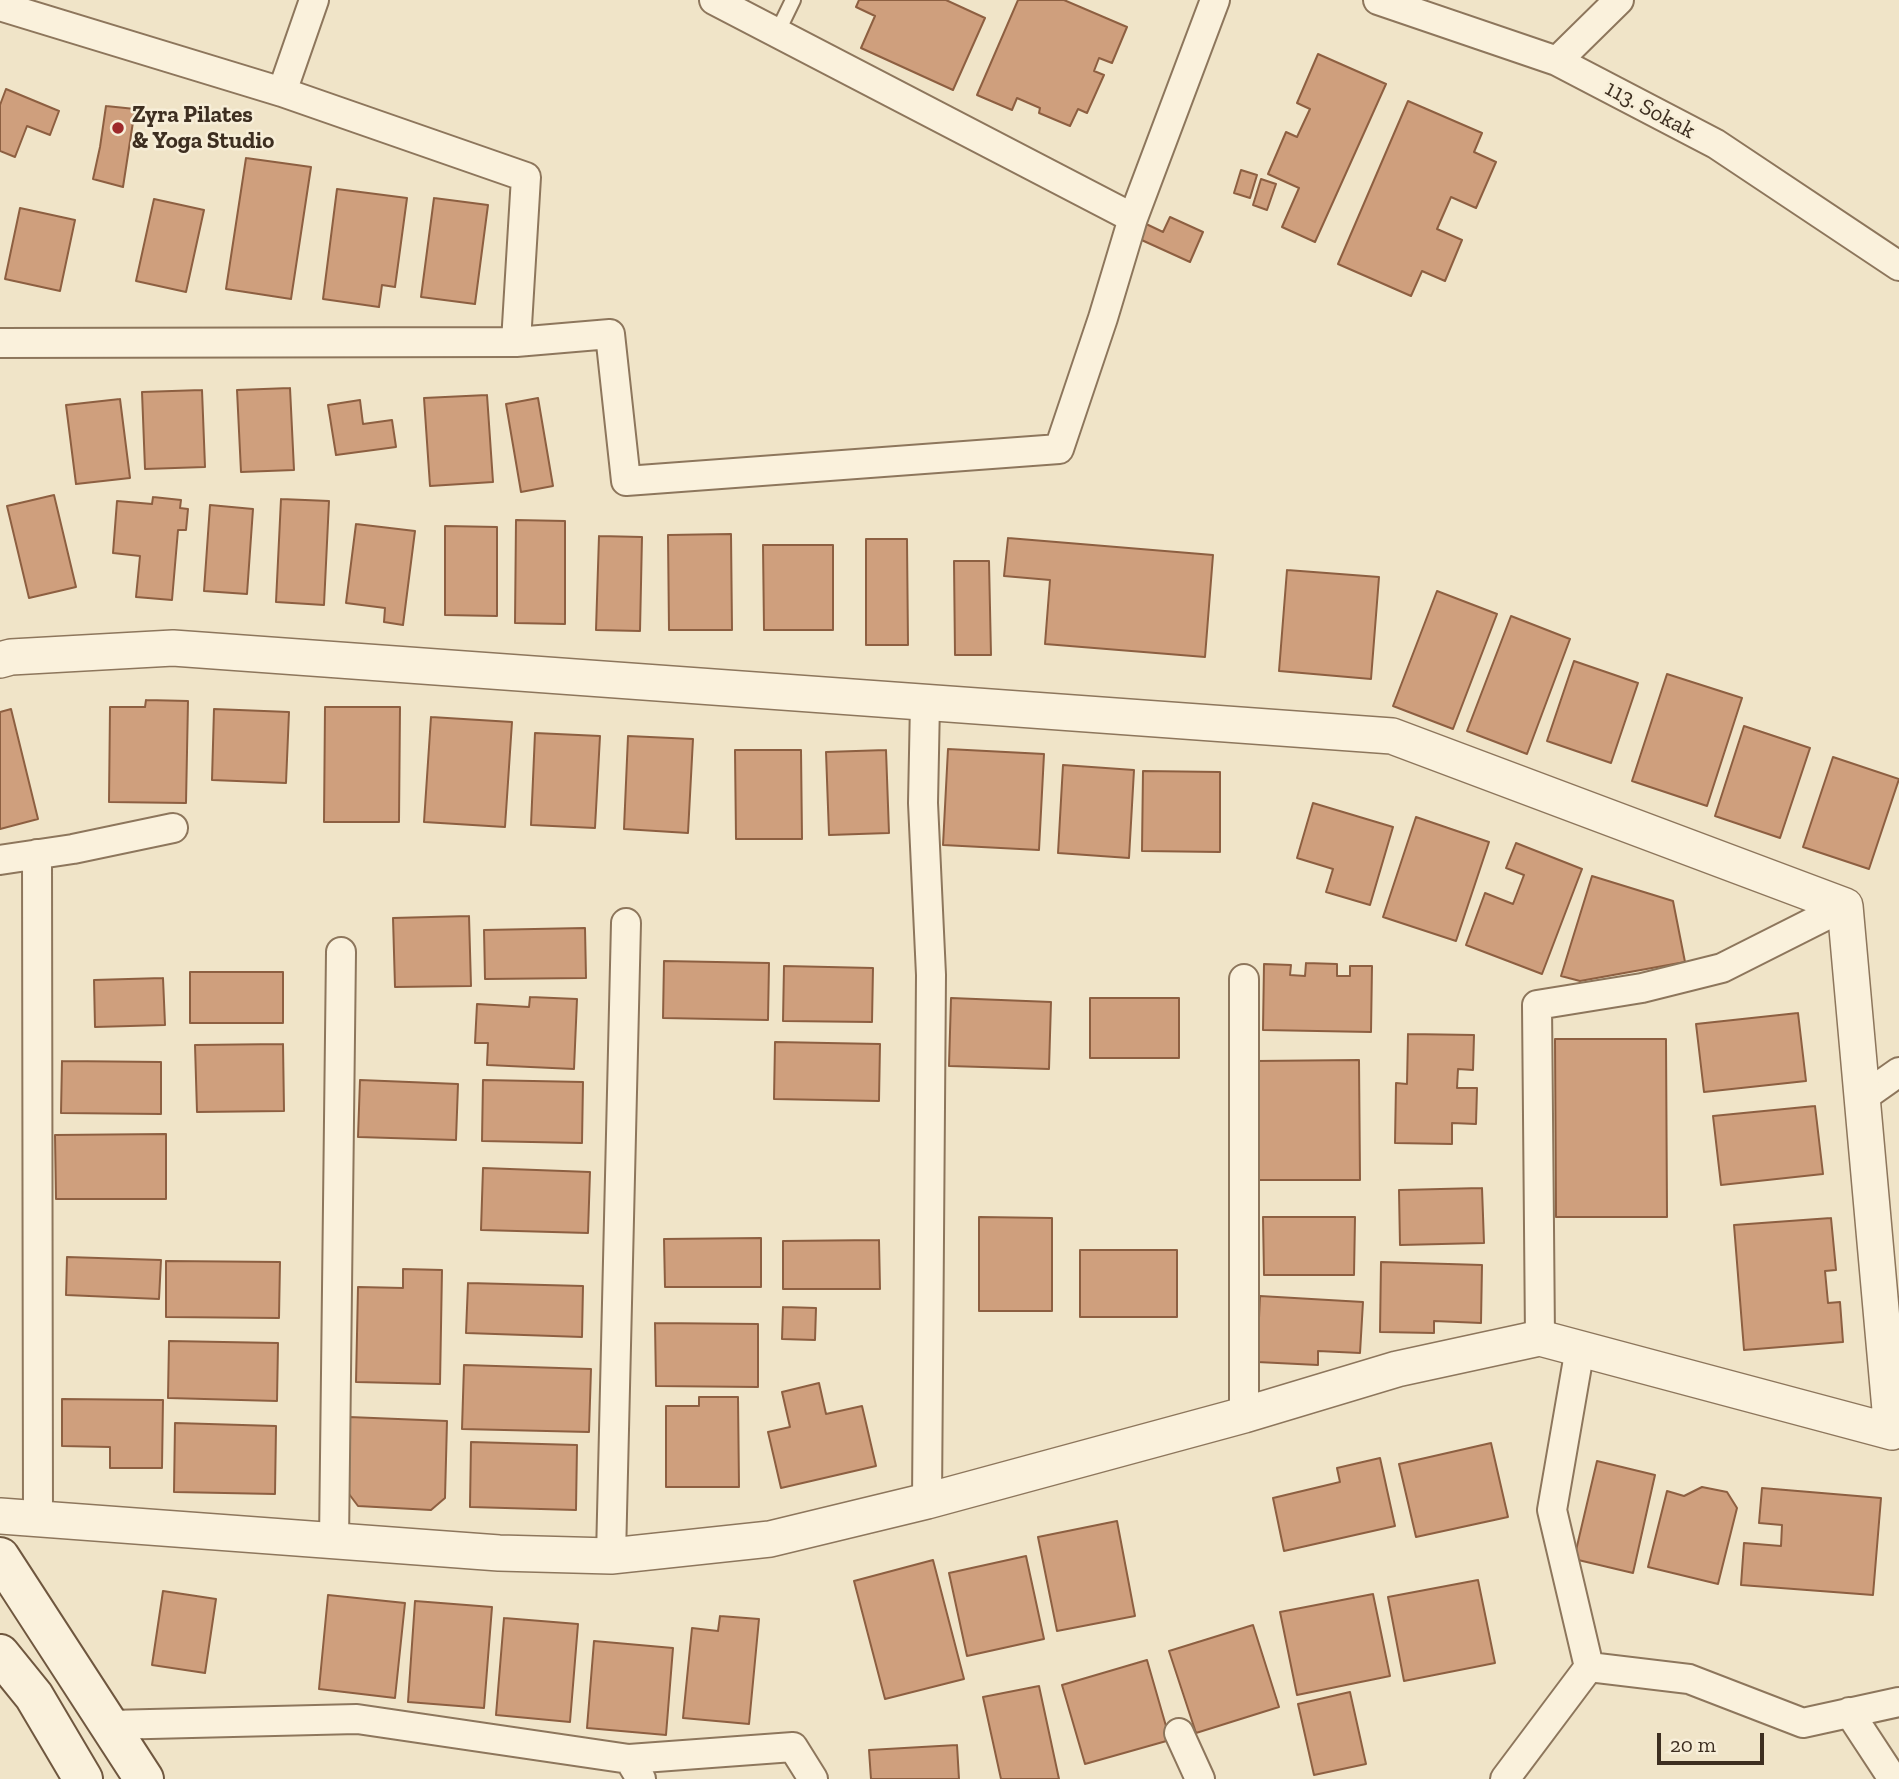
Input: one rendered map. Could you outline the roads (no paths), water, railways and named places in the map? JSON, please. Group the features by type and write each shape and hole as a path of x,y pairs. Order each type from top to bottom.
{"main road":[{"path":"0,1557 144,1779"},
{"path":"0,1654 34,1696 83,1779"}],"street":[{"path":"282,92 314,0"},
{"path":"714,0 1133,218"},
{"path":"0,343 516,342 610,334 626,481 1059,449 1133,218 1215,0"},
{"name":"113. Sokak","path":"1378,0 1557,61 1716,144 1899,266"},
{"path":"1557,61 1619,0"},
{"path":"0,2 282,92 526,177 516,342"},
{"path":"0,660 11,657 173,648 1392,736 1845,906"},
{"path":"925,703 923,803 931,975 927,1501"},
{"path":"0,860 74,849 173,828"},
{"path":"37,854 38,1519"},
{"path":"0,1516 499,1553 611,1556 770,1539 927,1501 1244,1415 1397,1369 1540,1338 1896,1432 1845,906"},
{"path":"1540,1338 1537,1005 1643,988 1723,968 1845,906"},
{"path":"611,1556 626,923"},
{"path":"334,1541 341,952"},
{"path":"1244,979 1244,1415"},
{"path":"1862,1098 1899,1072"},
{"path":"1580,1348 1552,1510 1590,1667"},
{"path":"1590,1667 1689,1679 1803,1723 1899,1702"},
{"path":"1504,1779 1590,1667"},
{"path":"1849,1712 1893,1779"},
{"path":"109,1725 357,1718 635,1769 793,1746 814,1779"},
{"path":"1179,1732 1200,1779"}],"lane":[{"path":"777,33 793,0"}],"place":[{"name":"Zyra Pilates & Yoga Studio","path":"118,128"}]}
